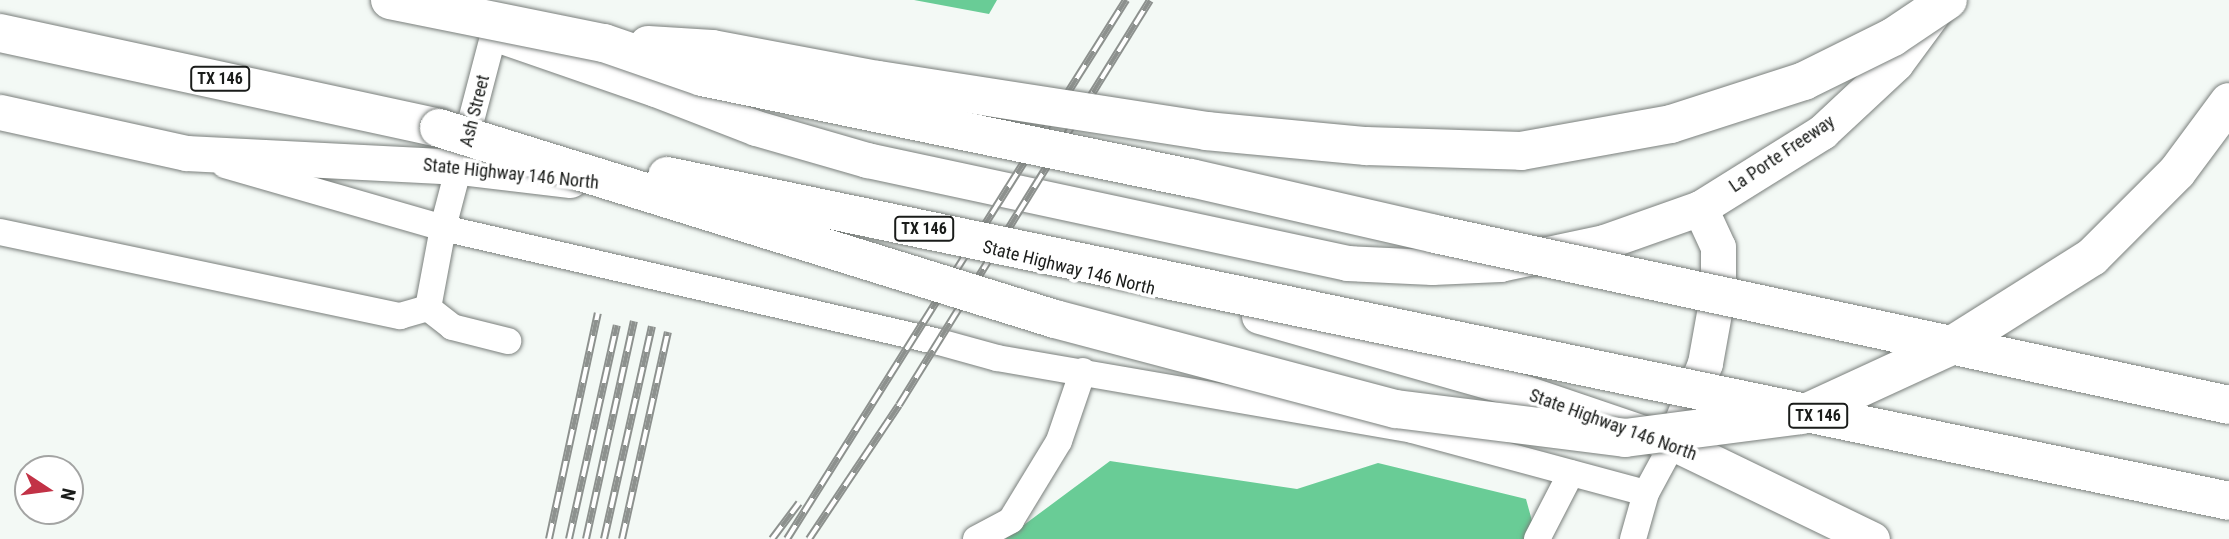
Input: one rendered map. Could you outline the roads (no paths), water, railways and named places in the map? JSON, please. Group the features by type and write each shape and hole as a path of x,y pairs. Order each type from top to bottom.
{"highway":[{"path":"390,0 604,43 702,77 1191,178 1434,234 2229,405"},
{"path":"604,43 712,49 878,80 1206,131 1366,146 1521,151 1671,124 1804,81 1893,37 1948,0"},
{"name":"TX 146","path":"0,33 439,128 2229,501"},
{"path":"439,128 1055,319 1396,409 1625,438 1801,415 1949,347 2092,257 2176,172 2229,102"}],"main road":[{"path":"411,0 756,128 867,160 1347,263 1432,267 1500,264 1604,242 1700,208 1718,247 1718,291 1705,363 1673,443"},
{"name":"La Porte Freeway","path":"1700,208 1822,132 1896,63 1942,0"},
{"name":"State Highway 146 North","path":"0,112 186,153 461,167 828,209 1191,298 1511,388 1673,443 1872,539"}],"street":[{"name":"Ash Street","path":"428,308 443,228 494,33"},
{"name":"State Highway 146 North","path":"186,153 443,228 927,339 997,358 1412,430 1646,493"},
{"path":"0,232 400,316 428,308 452,327 508,341"},
{"path":"976,539 1011,520 1059,441 1083,371"},
{"path":"1633,539 1646,493 1673,443"},
{"path":"1537,539 1571,473"}],"railway":[{"path":"787,539 1126,0"},
{"path":"809,539 899,405 1150,0"},
{"path":"549,539 598,313"},
{"path":"586,539 634,321"},
{"path":"569,539 617,325"},
{"path":"604,539 652,326"},
{"path":"622,539 668,332"},
{"path":"772,539 799,503"}]}
